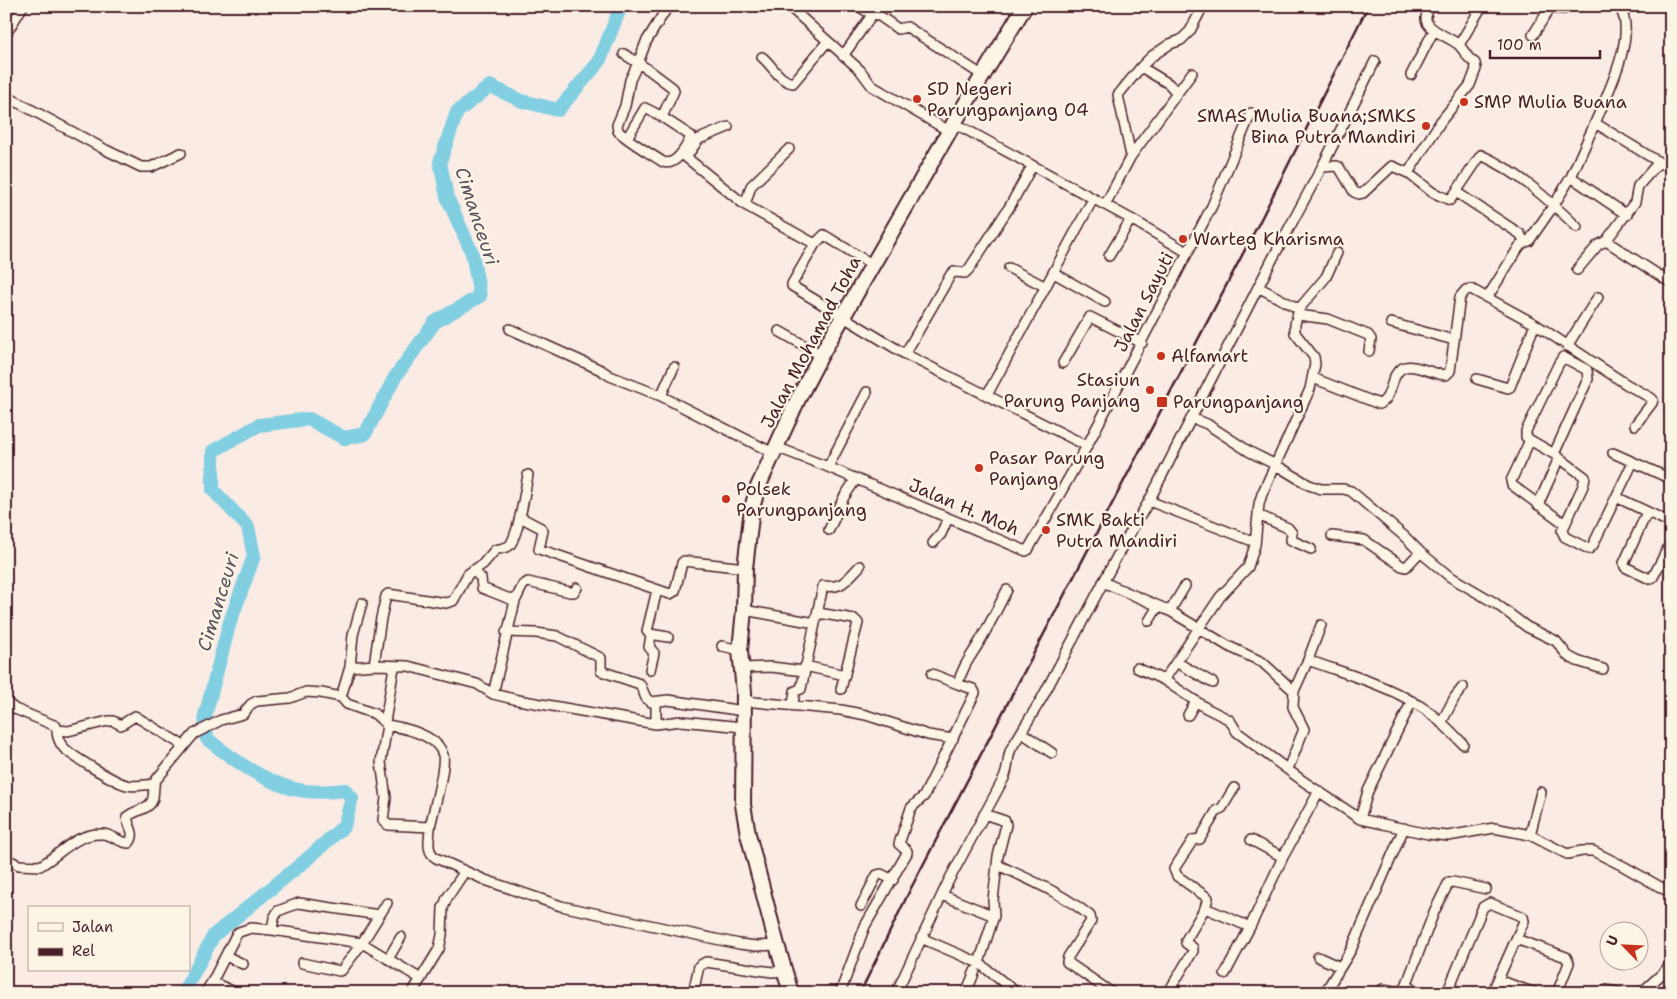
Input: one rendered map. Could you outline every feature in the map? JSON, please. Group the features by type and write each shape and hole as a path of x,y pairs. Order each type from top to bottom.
{"main road":[{"name":"Jalan Mohamad Toha","path":"791,993 748,834 744,805 744,706 743,668 740,650 749,524 755,496 798,398 821,355 951,127 1025,6"}],"street":[{"path":"8,29 23,6"},
{"path":"791,6 827,42 860,70 872,86 1032,166 1188,252"},
{"path":"858,6 866,11 873,10 898,29 907,27 982,75"},
{"path":"1131,156 1117,98 1118,95 1140,67 1152,56 1170,44 1181,40 1190,31 1203,6"},
{"path":"1408,174 1441,120 1470,85 1476,69 1475,63 1468,59 1459,45 1434,30 1427,22 1426,18 1430,6"},
{"path":"1459,45 1482,6"},
{"path":"1533,35 1548,7 1564,9 1569,6"},
{"path":"1487,298 1519,247 1524,242 1529,241 1571,177 1595,123 1622,50 1625,20 1622,10 1618,6"},
{"path":"843,56 873,10"},
{"path":"665,11 646,42 630,80 625,106 616,129 666,164 669,164 684,156 699,139 728,127"},
{"path":"1411,75 1434,30"},
{"path":"762,57 780,77 793,83 827,42"},
{"path":"624,54 673,88 674,91 662,117"},
{"path":"896,993 942,895 1006,772 1009,753 1022,734 1103,582 1149,501 1375,61"},
{"path":"1140,67 1169,84 1176,93"},
{"path":"1104,205 1131,156 1192,73"},
{"path":"6,96 106,150 141,166 152,167 181,153"},
{"path":"627,138 645,108 648,108 691,135 684,156"},
{"name":"Jalan Sayuti","path":"1087,446 1212,206 1251,113"},
{"path":"1595,123 1671,168"},
{"path":"745,205 751,186 788,149"},
{"path":"1322,167 1339,167 1354,192 1359,194 1363,193 1392,166 1408,174 1432,192 1450,200 1481,155 1500,163 1554,205 1577,227"},
{"path":"684,156 745,205 815,244"},
{"path":"1577,270 1598,245 1606,241 1627,215 1637,199 1638,186 1658,162"},
{"path":"905,354 951,274 954,272 965,273 969,269 1010,206 1032,166"},
{"path":"1571,177 1627,215"},
{"path":"1456,192 1520,234 1524,242"},
{"path":"987,396 1093,199"},
{"path":"1109,256 1131,219"},
{"path":"873,265 826,236 822,236 815,244 792,286 842,318 905,354 1087,446"},
{"path":"1606,241 1671,283"},
{"path":"1164,680 1220,597 1248,568 1256,542 1262,494 1310,389 1313,378 1314,357 1295,333 1295,324 1299,312 1326,277 1337,253"},
{"path":"1009,268 1046,287"},
{"path":"1054,273 1105,302"},
{"path":"1258,287 1299,312 1328,319 1368,335 1371,337 1369,351"},
{"path":"1313,378 1379,404 1386,400 1396,374 1403,367 1410,366 1444,375 1448,374 1460,297 1466,290 1471,289 1534,324 1653,400 1635,425"},
{"path":"1567,346 1598,297"},
{"path":"1063,363 1090,317 1142,343"},
{"path":"1391,323 1454,340"},
{"path":"1477,379 1510,387 1534,324"},
{"name":"Jalan H. Moh","path":"510,329 601,370 608,376 661,396 774,450 828,467 1026,550 1028,550 1087,446"},
{"path":"779,331 821,355"},
{"path":"1538,505 1557,456 1588,379 1586,370 1563,357 1526,431 1526,437 1557,456 1582,474 1585,480 1564,524 1562,531 1565,537 1586,549 1590,548 1633,462"},
{"path":"661,396 674,367"},
{"path":"828,467 867,392"},
{"path":"1192,418 1207,424 1250,452 1309,485 1321,489 1351,491 1449,576 1495,603 1527,627 1556,640 1568,656 1577,661 1604,669"},
{"path":"1530,440 1511,483 1564,524"},
{"path":"1613,453 1671,479"},
{"path":"374,665 380,618 387,595 451,602 455,599 466,578 473,570 483,564 495,550 508,546 520,517 528,475"},
{"path":"829,530 844,497 856,479"},
{"path":"1616,497 1671,523"},
{"path":"1149,501 1256,542"},
{"path":"1648,512 1624,563 1625,567 1650,579 1653,577 1671,542"},
{"path":"1258,515 1288,528 1292,533 1291,540 1311,549"},
{"path":"520,517 541,528 543,531 539,549 670,594 674,593 684,561 745,568"},
{"path":"933,543 941,534 948,518"},
{"path":"1332,536 1364,540 1406,567 1420,552"},
{"path":"794,704 796,691 802,686 804,669 823,586 840,586 860,566"},
{"path":"473,570 481,578 482,588 515,601"},
{"path":"493,694 506,632 515,601 523,585 528,582 570,592 574,592 576,588"},
{"path":"1103,582 1170,611 1228,646 1262,662 1294,691"},
{"path":"1170,611 1185,586"},
{"path":"650,670 654,653 649,647 650,634 647,631 657,590"},
{"path":"958,684 966,662 1007,590"},
{"path":"341,697 350,668 353,635 362,603"},
{"path":"1148,621 1158,606"},
{"path":"744,610 815,623"},
{"path":"818,613 858,622 841,689"},
{"path":"1288,769 1304,729 1293,707 1294,691 1321,625"},
{"path":"506,632 551,635 578,646 601,658 601,671 640,684 646,698 651,702 668,700 744,706 794,704 866,715 928,735 954,739"},
{"path":"650,634 668,637"},
{"path":"722,646 740,650"},
{"path":"1308,660 1370,682 1412,701 1441,723 1463,744"},
{"path":"1176,662 1213,683"},
{"path":"350,668 374,665 408,666 477,684 493,694 518,700 656,724 681,721 743,727"},
{"path":"394,667 381,762 386,798 383,820 388,825 430,827"},
{"path":"743,668 804,669 845,675"},
{"path":"1137,668 1164,680 1231,722 1238,732 1360,819 1428,834 1448,836 1494,828 1530,835 1567,854 1593,851 1624,866 1671,894"},
{"path":"840,993 865,926 907,853 907,850 899,844 912,808 924,796 954,739 975,693 973,688 932,674"},
{"path":"1441,723 1455,697 1463,687"},
{"path":"6,859 19,865 40,866 72,843 94,834 106,835 124,843 129,843 133,832 127,817 150,804 154,795 154,784 170,760 190,738 213,724 243,714 251,704 262,700 290,698 306,692 341,697 347,704 375,714 386,723 429,738 441,750 443,764 430,827 430,853 436,858 485,880 561,906 739,944 756,946 777,945"},
{"path":"1188,715 1196,701"},
{"path":"1360,819 1368,791 1412,701"},
{"path":"6,702 15,709 56,726 60,744 68,752 122,784 132,786 154,784"},
{"path":"656,702 656,724"},
{"path":"57,730 68,731 108,721 113,721 121,726 136,716 184,746"},
{"path":"1022,734 1052,753"},
{"path":"1168,993 1193,951 1193,948 1186,943 1186,940 1208,898 1177,876 1174,869 1193,840 1200,839 1217,810 1222,808 1234,788"},
{"path":"1225,974 1250,927 1283,857 1319,791"},
{"path":"1530,835 1541,792"},
{"path":"966,993 994,916 993,900 1000,845 1006,823 984,814"},
{"path":"1322,993 1327,989 1351,950 1404,828"},
{"path":"1251,840 1283,857"},
{"path":"998,865 1043,885 1064,897 1090,916 1091,921 1067,962 1112,993"},
{"path":"412,993 439,949 445,902 465,871"},
{"path":"861,906 877,875 880,874 893,880"},
{"path":"1378,993 1383,989 1399,992 1406,986 1448,882 1486,889"},
{"path":"942,895 994,916"},
{"path":"272,930 274,918 278,911 299,903 379,914"},
{"path":"302,963 342,970 362,943 387,903"},
{"path":"1447,993 1483,907 1490,903 1523,918 1516,940 1492,993"},
{"path":"1204,908 1250,927"},
{"path":"205,993 226,956 232,941 239,932 251,928 362,943 421,979"},
{"path":"388,959 401,936"},
{"path":"921,938 977,967 1016,993"},
{"path":"1516,940 1566,957 1570,963 1557,993"},
{"path":"226,956 243,964"},
{"path":"1318,957 1340,967"},
{"path":"693,993 700,966 706,962 772,972 784,971"},
{"path":"1641,993 1671,963"},
{"path":"1498,980 1535,993"},
{"path":"212,982 230,990"},
{"path":"1406,986 1420,993"},
{"path":"1600,993 1605,990 1620,993"}],"waterway":[{"name":"Cimanceuri","path":"183,993 214,935 305,861 344,826 352,798 345,790 326,792 306,791 271,781 248,768 207,739 205,716 230,622 254,556 248,527 213,490 213,451 259,425 309,419 344,438 365,434 395,377 435,322 480,296 472,253 447,197 440,162 457,112 490,86 522,101 558,110 599,62 621,6"}],"railway":[{"path":"860,993 911,888 1260,221 1368,6"}],"place":[{"name":"SD Negeri Parungpanjang 04","path":"917,99"},
{"name":"SMP Mulia Buana","path":"1464,102"},
{"name":"SMAS Mulia Buana;SMKS Bina Putra Mandiri","path":"1426,126"},
{"name":"Warteg Kharisma","path":"1183,239"},
{"name":"Alfamart","path":"1161,356"},
{"name":"Stasiun Parung Panjang","path":"1150,390"},
{"name":"Parungpanjang","path":"1162,402"},
{"name":"Pasar Parung Panjang","path":"979,468"},
{"name":"Polsek Parungpanjang","path":"726,499"},
{"name":"SMK Bakti Putra Mandiri","path":"1046,530"}]}
